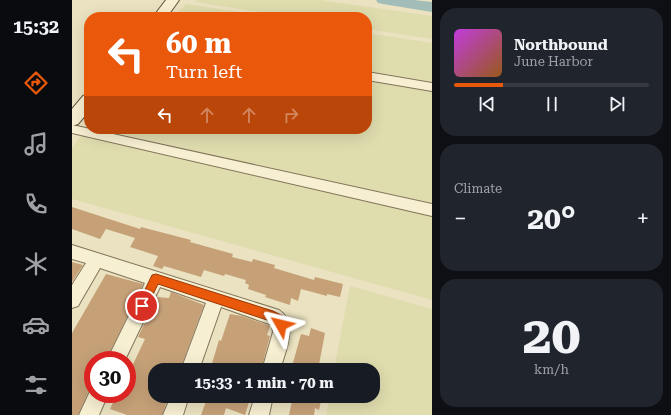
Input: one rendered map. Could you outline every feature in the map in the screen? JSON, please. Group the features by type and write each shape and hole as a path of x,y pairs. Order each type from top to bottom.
{"main road":[{"path":"164,12 173,0"},
{"path":"72,120 84,106"}],"street":[{"path":"372,77 432,87"},
{"path":"72,129 84,132"},
{"path":"94,134 432,210"},
{"path":"72,252 273,316 279,320 282,332 273,363"},
{"path":"72,300 96,260"},
{"path":"120,351 156,278"},
{"path":"193,363 216,298"},
{"path":"89,415 95,403"},
{"path":"173,415 177,403"},
{"path":"259,415 262,403"}],"shaded area":[{"path":"197,0 320,0 432,16 432,39 372,30 372,12 259,12 196,2"},
{"path":"186,4 238,12 179,12"},
{"path":"372,34 432,43 432,82 372,72"},
{"path":"372,80 432,91 432,204 120,134 372,134"},
{"path":"82,134 432,214 432,300 72,199 72,148"},
{"path":"350,286 432,309 432,415 326,415 329,403 380,403 380,363 335,363"}],"building":[{"path":"72,207 140,229 141,227 191,240 190,242 233,254 232,257 252,262 253,259 275,265 274,268 314,280 315,277 343,284 340,297 327,294 327,296 301,289 298,301 291,298 290,305 265,297 266,295 248,289 249,285 245,283 246,280 225,274 224,276 204,270 201,277 164,266 162,269 153,266 158,256 130,247 135,238 106,229 100,239 72,229"},
{"path":"72,262 83,265 72,282"},
{"path":"106,274 143,284 110,351 84,351 84,402 78,415 72,415 72,333"},
{"path":"171,292 204,305 183,363 148,363 148,403 166,403 162,415 127,415 110,409 113,403 136,403 136,358 145,339 138,337 157,297 169,298"},
{"path":"230,314 242,316 270,326 267,335 270,336 263,363 212,363 219,340 221,341"},
{"path":"311,328 325,333 319,363 293,363 301,334 309,336"},
{"path":"205,403 249,403 245,415 226,408 224,415 201,415"},
{"path":"292,403 320,403 319,410 315,408 314,415 289,415"}],"waterway":[{"path":"383,0 432,7"}],"route":[{"path":"142,306 156,278 273,316 279,320 281,325"}]}
